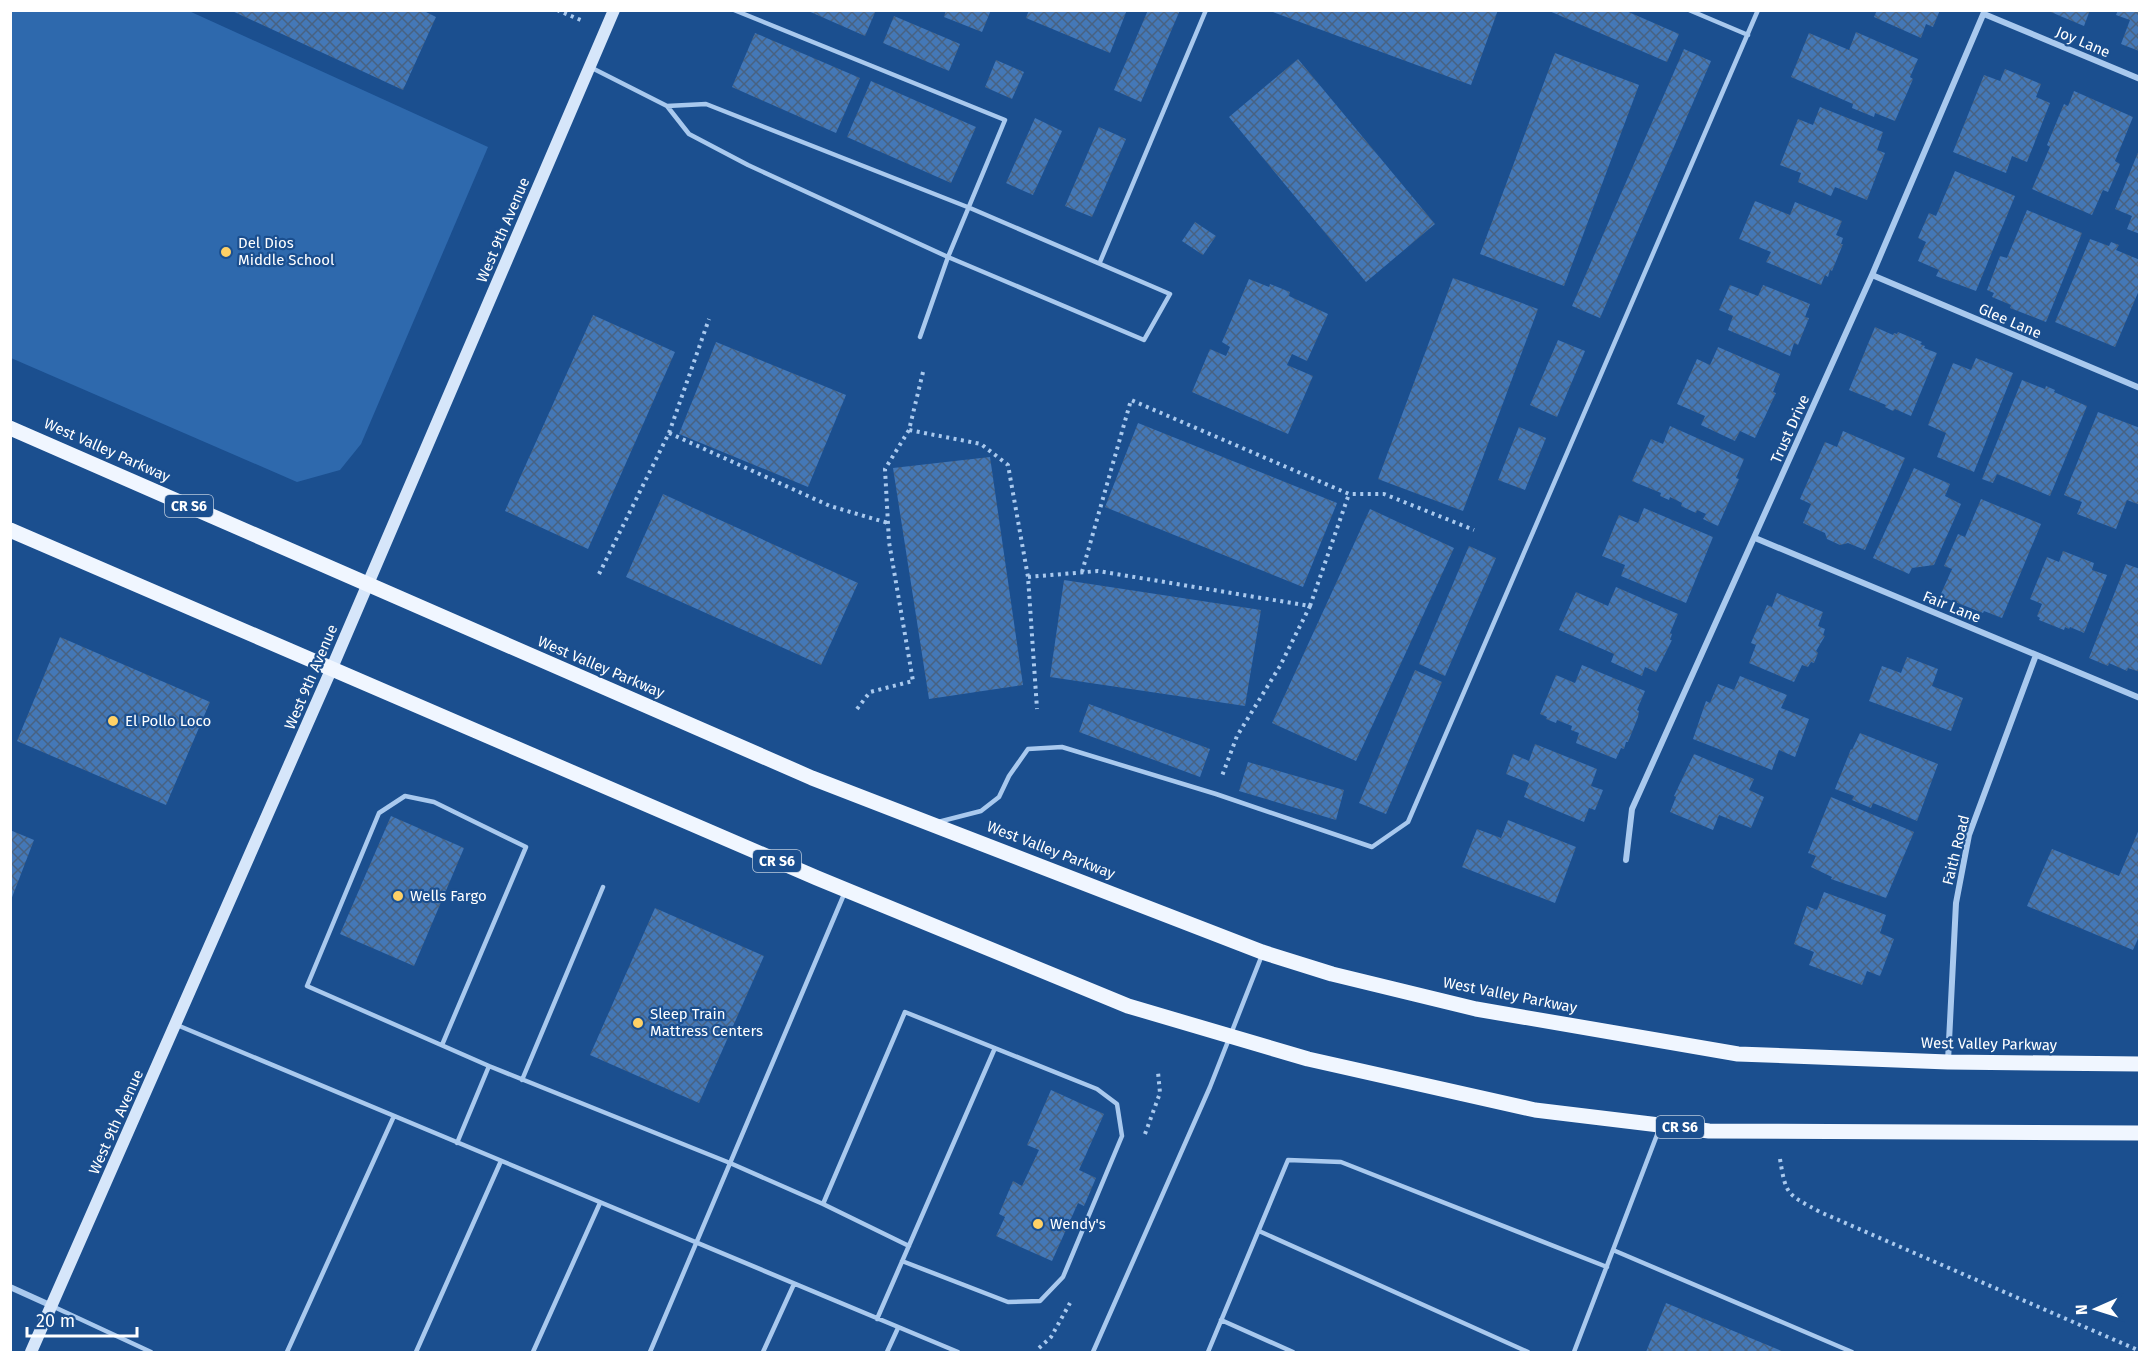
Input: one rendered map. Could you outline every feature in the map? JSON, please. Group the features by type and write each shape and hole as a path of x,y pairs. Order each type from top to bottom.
{"main road":[{"name":"West Valley Parkway","path":"10,428 812,778 1263,952 1332,974 1476,1010 1738,1054 1948,1062 2139,1064"},
{"name":"CR S6","path":"10,530 846,890 1128,1006 1308,1059 1535,1110 1709,1131 2139,1133"}],"street":[{"name":"West 9th Avenue","path":"31,1353 332,670 614,10"},
{"name":"Joy Lane","path":"1985,12 2139,79"},
{"name":"Trust Drive","path":"1626,860 1632,809 1872,275 1985,12"},
{"name":"Glee Lane","path":"1872,275 2139,388"},
{"name":"Fair Lane","path":"1755,538 2139,698"},
{"name":"Faith Road","path":"1948,1062 1956,903 1969,835 2036,655"},
{"path":"10,1287 52,1306"}],"lane":[{"path":"734,10 1005,120 948,257 920,337"},
{"path":"1100,262 1206,10"},
{"path":"1689,10 1748,35"},
{"path":"933,823 981,810 999,797 1009,776 1028,749 1062,747 1216,794 1372,847 1408,822 1758,10"},
{"path":"589,67 667,106 689,134 748,165 948,257 1144,340 1170,294 970,208 706,104 667,106"},
{"path":"442,1045 526,847 434,802 405,796 379,813 307,986 522,1080 730,1163 823,1204 909,1246"},
{"path":"522,1080 603,887"},
{"path":"650,1353 846,890"},
{"path":"1093,1353 1210,1087 1263,952"},
{"path":"823,1204 905,1012 1096,1089 1117,1104 1122,1136 1063,1277 1040,1300 1008,1302 902,1261"},
{"path":"176,1024 957,1353"},
{"path":"877,1319 995,1048"},
{"path":"457,1143 489,1066"},
{"path":"287,1353 394,1116"},
{"path":"1574,1353 1660,1125"},
{"path":"1208,1353 1288,1160 1341,1162 1607,1267"},
{"path":"416,1353 501,1161"},
{"path":"533,1353 600,1203"},
{"path":"1259,1231 1528,1353"},
{"path":"1613,1250 1852,1353"},
{"path":"763,1353 794,1284"},
{"path":"52,1306 151,1353"},
{"path":"1221,1320 1293,1353"},
{"path":"887,1353 898,1328"}],"path":[{"path":"599,574 669,433 709,319"},
{"path":"857,709 870,692 912,681 889,542 885,469 909,430 923,372"},
{"path":"1082,572 1131,400 1349,494 1384,494 1474,530"},
{"path":"909,430 981,444 1008,465 1028,577 1037,709"},
{"path":"669,433 830,506 888,523"},
{"path":"1216,794 1237,736 1280,666 1310,606 1349,494"},
{"path":"1028,577 1098,571 1310,606"},
{"path":"1775,1131 1783,1181 1790,1195 1820,1212 2139,1351"}],"shaded area":[{"name":"Del Dios Middle School","path":"11,10 189,11 488,147 361,444 340,470 297,482 11,358"}],"building":[{"path":"230,10 422,10 436,17 403,90"},
{"path":"806,10 876,10 865,36"},
{"path":"946,10 991,10 982,32 944,17"},
{"path":"1029,10 1127,10 1110,53 1026,18"},
{"path":"1148,10 1180,10 1141,102 1114,90"},
{"path":"1267,10 1498,10 1471,85"},
{"path":"1547,10 1624,10 1679,34 1667,62"},
{"path":"1877,10 1940,10 1933,27 1926,24 1921,38 1874,17"},
{"path":"2046,10 2090,10 2084,26"},
{"path":"2118,10 2140,10 2139,51 2121,44 2130,20 2116,15"},
{"path":"894,16 960,44 949,71 883,43"},
{"path":"1856,32 1918,59 1910,77 1913,79 1895,121 1875,113 1874,117 1852,108 1853,104 1791,77 1809,33 1849,50"},
{"path":"755,33 860,78 836,133 732,87"},
{"path":"1684,49 1711,61 1600,318 1572,306"},
{"path":"1555,53 1639,85 1564,286 1480,254"},
{"path":"1298,59 1435,224 1366,282 1229,117"},
{"path":"996,60 1024,72 1012,99 985,87"},
{"path":"2005,69 2041,84 2036,97 2050,103 2027,162 2012,156 2006,173 1953,152 1984,75 2000,81"},
{"path":"871,81 976,127 951,183 847,137"},
{"path":"2074,91 2133,117 2115,161 2120,164 2108,192 2103,190 2092,215 2032,189 2050,147 2047,145 2064,104 2068,106"},
{"path":"1820,107 1883,132 1877,150 1885,153 1867,200 1835,187 1831,196 1798,182 1801,173 1780,165 1798,119 1813,125"},
{"path":"1035,118 1062,131 1033,195 1006,183"},
{"path":"1099,127 1126,139 1092,217 1065,206"},
{"path":"2139,150 2140,234 2127,229 2132,216 2115,209"},
{"path":"1955,171 2015,196 1976,291 1936,276 1939,270 1918,261 1926,242 1918,238 1929,213 1936,216"},
{"path":"1755,201 1790,215 1795,202 1842,221 1836,235 1843,238 1841,244 1843,244 1832,271 1830,270 1828,277 1825,275 1821,285 1766,262 1771,252 1739,239"},
{"path":"2027,210 2082,233 2046,322 2010,308 2011,305 1992,297 1994,293 1987,290 2000,256 2007,258"},
{"path":"1195,222 1216,236 1203,255 1182,241"},
{"path":"2090,239 2109,246 2111,242 2119,245 2116,250 2140,260 2140,288 2115,347 2055,322"},
{"path":"1453,278 1538,309 1463,511 1378,479"},
{"path":"1249,279 1290,292 1289,296 1328,314 1307,361 1292,354 1287,365 1313,376 1288,434 1192,392 1210,349 1226,356 1230,347 1222,342"},
{"path":"1730,285 1758,296 1763,285 1810,304 1805,317 1809,318 1798,345 1794,343 1790,356 1728,330 1733,316 1719,310"},
{"path":"593,315 675,352 588,549 505,511"},
{"path":"1875,327 1893,335 1898,332 1922,342 1920,344 1925,346 1924,348 1937,353 1911,416 1895,409 1893,411 1885,407 1886,405 1849,390"},
{"path":"1558,340 1585,351 1557,417 1530,405"},
{"path":"716,342 846,395 808,487 679,434"},
{"path":"1718,347 1780,374 1773,392 1776,393 1755,438 1740,431 1735,441 1701,425 1705,416 1677,404 1697,359 1710,365"},
{"path":"1976,358 2013,373 1974,472 1937,457 1946,433 1928,425 1953,363 1971,370"},
{"path":"2022,380 2045,389 2046,386 2055,390 2054,392 2087,406 2050,496 1997,474 1993,483 1982,479"},
{"path":"2098,412 2140,428 2140,505 2127,500 2116,529 2077,514 2082,502 2064,495"},
{"path":"1138,423 1337,503 1303,587 1105,507"},
{"path":"1670,426 1744,459 1736,478 1739,479 1718,526 1703,519 1706,514 1697,510 1696,513 1681,506 1682,503 1670,497 1669,500 1660,496 1661,493 1632,481 1651,439 1663,444"},
{"path":"1519,427 1546,438 1525,490 1498,480"},
{"path":"1843,431 1905,458 1865,550 1848,543 1840,545 1827,539 1825,533 1803,523 1811,504 1800,499 1825,442 1837,447"},
{"path":"990,457 1023,685 929,699 893,468"},
{"path":"1914,468 1950,484 1945,496 1961,504 1934,565 1912,568 1909,574 1873,558"},
{"path":"663,494 858,583 821,665 626,577"},
{"path":"1981,499 2041,524 2002,618 1940,596 1952,569 1944,566 1958,534 1965,537"},
{"path":"1644,508 1713,537 1686,603 1621,576 1625,565 1602,556 1619,515 1638,523"},
{"path":"1370,509 1454,548 1356,761 1272,723"},
{"path":"1469,546 1496,558 1445,676 1419,664"},
{"path":"2063,551 2094,563 2092,570 2107,575 2084,633 2070,627 2069,629 2065,627 2064,630 2039,620 2037,616 2042,604 2030,599 2047,557 2059,562"},
{"path":"2126,564 2140,569 2140,672 2128,668 2127,671 2109,663 2108,666 2089,658"},
{"path":"1064,580 1261,610 1245,706 1050,677"},
{"path":"1616,587 1678,614 1670,633 1672,634 1670,640 1672,640 1656,672 1645,667 1642,676 1611,662 1614,654 1559,630 1576,592 1608,606"},
{"path":"1777,593 1823,612 1818,626 1825,629 1823,635 1825,636 1816,651 1818,653 1814,663 1811,662 1808,667 1802,665 1794,682 1749,663 1756,645 1751,643 1767,605 1772,607"},
{"name":"El Pollo Loco","path":"60,637 210,702 166,805 17,741"},
{"path":"1907,657 1938,669 1932,686 1963,698 1951,731 1869,701 1882,666 1901,673"},
{"path":"1582,665 1645,691 1628,742 1624,749 1621,748 1616,759 1576,743 1579,733 1571,730 1572,726 1557,720 1556,723 1540,714 1556,675 1575,683"},
{"path":"1415,670 1442,682 1386,814 1359,803"},
{"path":"1740,676 1787,695 1781,708 1809,719 1795,757 1779,750 1772,770 1693,739 1706,701 1710,703 1718,684 1734,690"},
{"path":"1089,704 1210,749 1200,777 1079,732"},
{"path":"1860,733 1938,764 1917,821 1873,803 1871,808 1852,800 1854,796 1835,789"},
{"path":"1535,744 1597,769 1591,786 1603,790 1595,810 1589,808 1584,822 1524,797 1529,783 1506,774 1513,754 1529,761"},
{"path":"1694,754 1754,779 1749,790 1764,797 1751,828 1719,815 1713,830 1670,812 1676,797 1674,796"},
{"path":"1248,762 1344,790 1336,820 1239,791"},
{"path":"1831,797 1914,832 1886,898 1831,879 1832,877 1811,867 1816,856 1808,853"},
{"path":"391,816 464,848 414,966 340,934"},
{"path":"1508,820 1576,847 1555,903 1462,867 1477,829 1501,838"},
{"path":"2140,827 2140,934 2133,950 2027,906 2052,849 2119,876"},
{"path":"10,830 34,840 11,900 10,900"},
{"path":"1824,892 1886,915 1880,933 1894,939 1880,976 1867,971 1862,985 1809,965 1814,952 1794,944 1807,906 1817,910"},
{"path":"655,908 764,956 699,1103 590,1055"},
{"path":"1051,1090 1104,1114 1079,1170 1096,1178 1084,1206 1078,1203 1052,1261 996,1236 1005,1217 999,1214 1013,1181 1022,1186 1039,1150 1027,1145"},
{"path":"1666,1303 1784,1352 1646,1352"}],"place":[{"name":"Del Dios Middle School","path":"226,252"},
{"name":"El Pollo Loco","path":"113,721"},
{"name":"Wells Fargo","path":"398,896"},
{"name":"Sleep Train Mattress Centers","path":"638,1023"},
{"name":"Wendy's","path":"1038,1224"}]}
